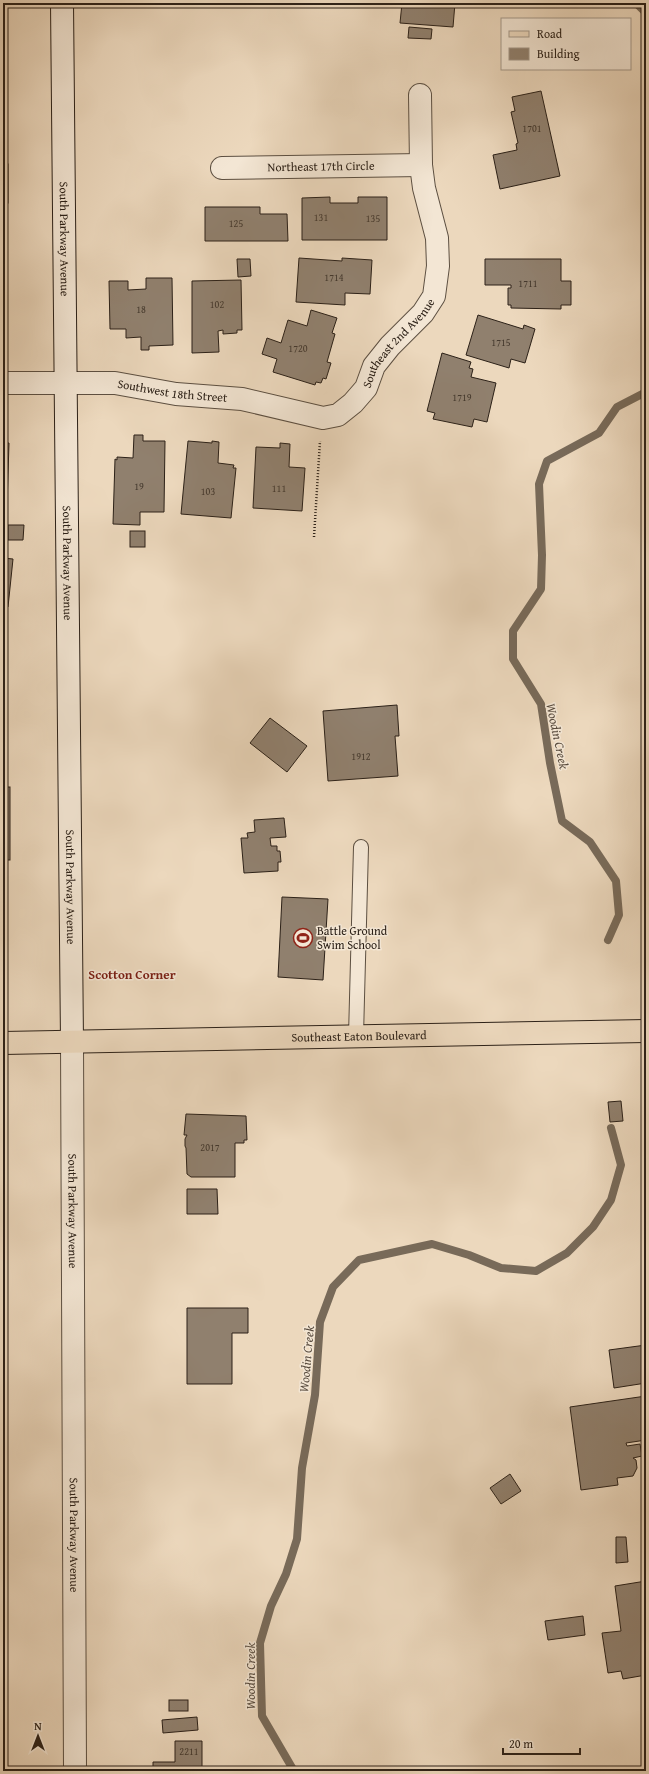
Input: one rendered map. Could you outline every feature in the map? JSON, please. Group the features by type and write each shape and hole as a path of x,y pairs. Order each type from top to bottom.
{"main road":[{"name":"Southeast Eaton Boulevard","path":"3,1043 646,1031"}],"street":[{"name":"South Parkway Avenue","path":"62,3 72,1042 75,1771"},
{"name":"Southeast 2nd Avenue","path":"330,417 353,404 366,388 374,366 390,346 423,313 434,296 438,266 437,238 424,188 421,165 420,95"},
{"name":"Northeast 17th Circle","path":"222,168 421,165"},
{"name":"Southwest 18th Street","path":"3,383 115,383 176,394 242,399 330,417"}],"lane":[{"path":"356,1036 361,847"}],"path":[{"path":"314,537 330,417"}],"building":[{"path":"402,3 455,3 453,27 400,23"},
{"path":"409,27 432,29 431,39 408,38"},
{"path":"541,91 560,176 500,189 493,155 517,150 516,144 518,143 511,112 515,111 512,97"},
{"path":"3,164 8,164 8,203 3,203"},
{"path":"330,197 330,203 358,203 358,197 387,197 387,240 302,240 302,198"},
{"path":"205,207 260,207 260,214 287,214 288,241 205,241"},
{"path":"299,258 342,261 342,258 372,260 370,294 345,293 345,305 296,302"},
{"path":"237,259 250,259 251,276 238,277"},
{"path":"485,259 561,259 561,281 571,281 571,305 561,305 561,309 511,308 511,305 508,305 508,288 511,288 511,285 485,285"},
{"path":"3,265 5,265 6,327 3,327"},
{"path":"146,278 172,278 173,345 149,346 149,350 141,350 141,337 126,338 126,329 110,329 109,281 128,281 128,290 146,289"},
{"path":"241,280 242,330 237,330 237,333 223,334 223,330 218,331 219,352 192,353 192,281"},
{"path":"311,310 337,318 332,333 335,334 327,362 331,363 326,379 323,378 321,383 316,382 315,385 273,372 277,359 262,354 267,338 281,343 288,320 307,326"},
{"path":"478,315 523,329 524,325 535,329 525,363 511,359 509,368 466,355"},
{"path":"442,353 471,362 469,368 473,369 471,377 496,383 487,422 474,419 472,427 433,419 435,413 427,411"},
{"path":"134,435 143,435 143,441 165,441 164,512 140,512 140,525 113,524 115,459 117,460 117,457 133,458"},
{"path":"188,441 212,443 212,441 219,442 218,463 234,465 233,468 236,468 231,518 181,514"},
{"path":"3,443 9,443 7,505 3,505"},
{"path":"280,443 290,444 289,467 305,468 302,511 253,508 256,447 280,448"},
{"path":"8,525 24,525 23,540 8,540"},
{"path":"130,531 145,531 145,547 130,547"},
{"path":"3,558 13,559 8,607 3,607"},
{"path":"397,705 399,736 395,736 398,776 328,781 323,711"},
{"path":"270,718 307,746 287,772 250,743"},
{"path":"3,787 10,787 10,860 3,860"},
{"path":"284,818 286,837 270,838 271,846 277,846 277,851 280,851 281,862 278,862 278,871 244,873 241,838 248,838 247,833 255,832 254,820"},
{"name":"Battle Ground Swim School","path":"282,897 328,899 323,980 278,977"},
{"path":"621,1101 623,1121 610,1122 608,1102"},
{"path":"186,1114 246,1116 247,1140 244,1140 244,1143 235,1143 235,1177 191,1177 187,1174 185,1139 187,1135 184,1135"},
{"path":"187,1189 217,1189 218,1214 187,1214"},
{"path":"187,1308 248,1308 248,1333 232,1333 232,1384 187,1384"},
{"path":"646,1345 646,1383 614,1388 609,1350"},
{"path":"646,1396 646,1440 626,1443 627,1446 640,1444 642,1456 633,1458 636,1460 637,1468 633,1476 617,1478 618,1485 581,1490 570,1407"},
{"path":"510,1474 521,1491 501,1504 490,1488"},
{"path":"616,1537 626,1537 628,1562 616,1563"},
{"path":"646,1581 646,1675 623,1679 621,1671 608,1673 602,1633 621,1631 615,1586"},
{"path":"583,1616 585,1635 548,1640 545,1621"},
{"path":"169,1700 188,1700 188,1711 169,1711"},
{"path":"197,1717 198,1730 163,1733 162,1720"},
{"path":"175,1741 202,1741 202,1770 153,1771 153,1762 175,1762"}],"waterway":[{"name":"Woodin Creek","path":"636,3 646,13"},
{"name":"Woodin Creek","path":"608,940 619,915 616,881 590,842 562,821 550,763 541,704 513,659 513,631 541,589 542,555 539,484 547,461 599,433 617,407 646,392"},
{"name":"Woodin Creek","path":"294,1771 262,1716 260,1643 271,1606 286,1574 297,1539 302,1468 315,1395 320,1322 333,1287 359,1260 432,1244 469,1255 501,1268 536,1271 567,1253 593,1227 611,1200 621,1165 611,1128"}],"place":[{"name":"Battle Ground Swim School","path":"303,938"}],"district":[{"name":"Scotton Corner","path":"132,974"}]}
